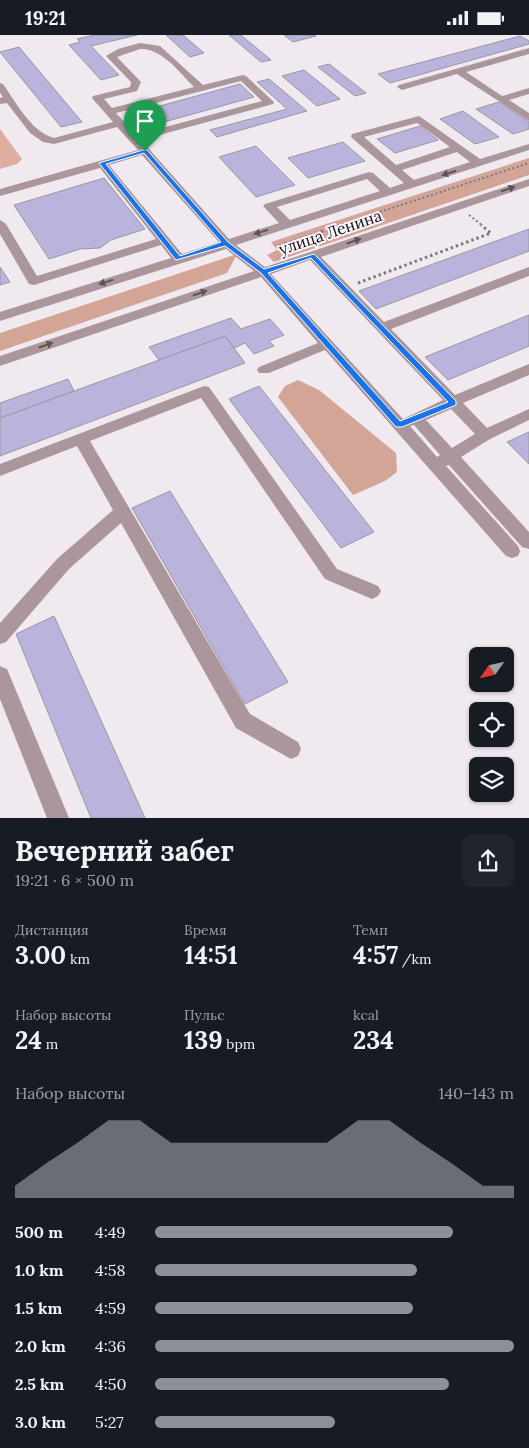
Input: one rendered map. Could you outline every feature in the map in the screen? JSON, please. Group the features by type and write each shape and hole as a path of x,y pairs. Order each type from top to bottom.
{"street":[{"path":"201,89 157,48 147,45 118,52 111,56 136,82 134,89 97,98 226,243 263,272 512,551"},
{"path":"402,87 529,51"},
{"path":"459,71 529,118"},
{"path":"110,112 243,78 269,102 134,139"},
{"path":"0,86 4,100 36,134 46,140 54,141 119,123"},
{"path":"501,99 529,91"},
{"path":"413,185 356,136 419,119 479,163"},
{"name":"улица Ленина","path":"0,317 178,258 389,193 529,147"},
{"path":"394,169 459,148"},
{"path":"0,193 145,151"},
{"path":"102,163 178,258"},
{"path":"286,224 269,206 369,175 389,193"},
{"name":"улица Ленина","path":"0,361 529,182"},
{"path":"2,230 46,302"},
{"path":"34,281 164,240"},
{"path":"312,255 484,435"},
{"path":"382,328 529,271"},
{"path":"264,370 328,344"},
{"path":"399,424 454,403 529,369"},
{"path":"0,470 204,391 331,574 372,591"},
{"path":"436,465 484,435 529,414"},
{"path":"416,418 528,542"},
{"path":"81,439 242,721 291,749"},
{"path":"0,636 63,564 122,512"},
{"path":"0,675 58,818"}],"path":[{"path":"343,288 491,233 469,215"}],"shaded area":[{"path":"0,129 22,159 17,164 0,169"},
{"path":"529,158 529,175 274,262 267,255 277,250 271,242"},
{"path":"237,254 227,273 0,351 0,333"},
{"path":"298,380 319,390 396,453 397,472 385,481 353,495 278,397 285,386"}],"building":[{"path":"95,35 137,35 91,46 119,75 101,80 69,45 80,42 77,39"},
{"path":"166,35 183,35 204,53 190,57"},
{"path":"229,35 241,35 271,60 261,62"},
{"path":"284,35 314,35 316,36 293,42"},
{"path":"520,36 529,41 529,44 390,83 378,74"},
{"path":"19,47 82,122 61,127 0,52"},
{"path":"329,64 366,93 355,96 318,67"},
{"path":"304,70 340,99 317,106 282,76"},
{"path":"269,79 307,111 217,137 210,130 287,109 257,82"},
{"path":"240,84 254,97 139,129 127,115"},
{"path":"499,102 529,122 529,129 513,134 476,109"},
{"path":"463,111 499,137 475,144 440,119"},
{"path":"420,126 438,140 395,153 377,139"},
{"path":"343,142 365,161 308,178 288,158"},
{"path":"256,146 295,185 256,197 219,157"},
{"path":"104,178 145,229 111,240 100,248 80,249 49,259 14,205"},
{"path":"529,229 529,251 376,309 359,291"},
{"path":"0,267 10,282 0,285"},
{"path":"529,315 529,346 448,380 425,357"},
{"path":"231,318 241,329 270,319 284,335 269,341 274,346 254,354 245,343 234,348 225,336 159,360 149,347"},
{"path":"225,336 245,363 0,456 0,418"},
{"path":"68,379 74,391 0,418 0,403"},
{"path":"259,386 374,532 341,548 229,399"},
{"path":"529,432 529,464 507,442"},
{"path":"170,491 288,682 245,704 132,508"},
{"path":"54,616 145,818 91,818 16,634"}],"route":[{"path":"145,151 102,163 178,258 226,243 263,272 399,424 454,403 312,255 263,272 226,243 145,151"}]}
